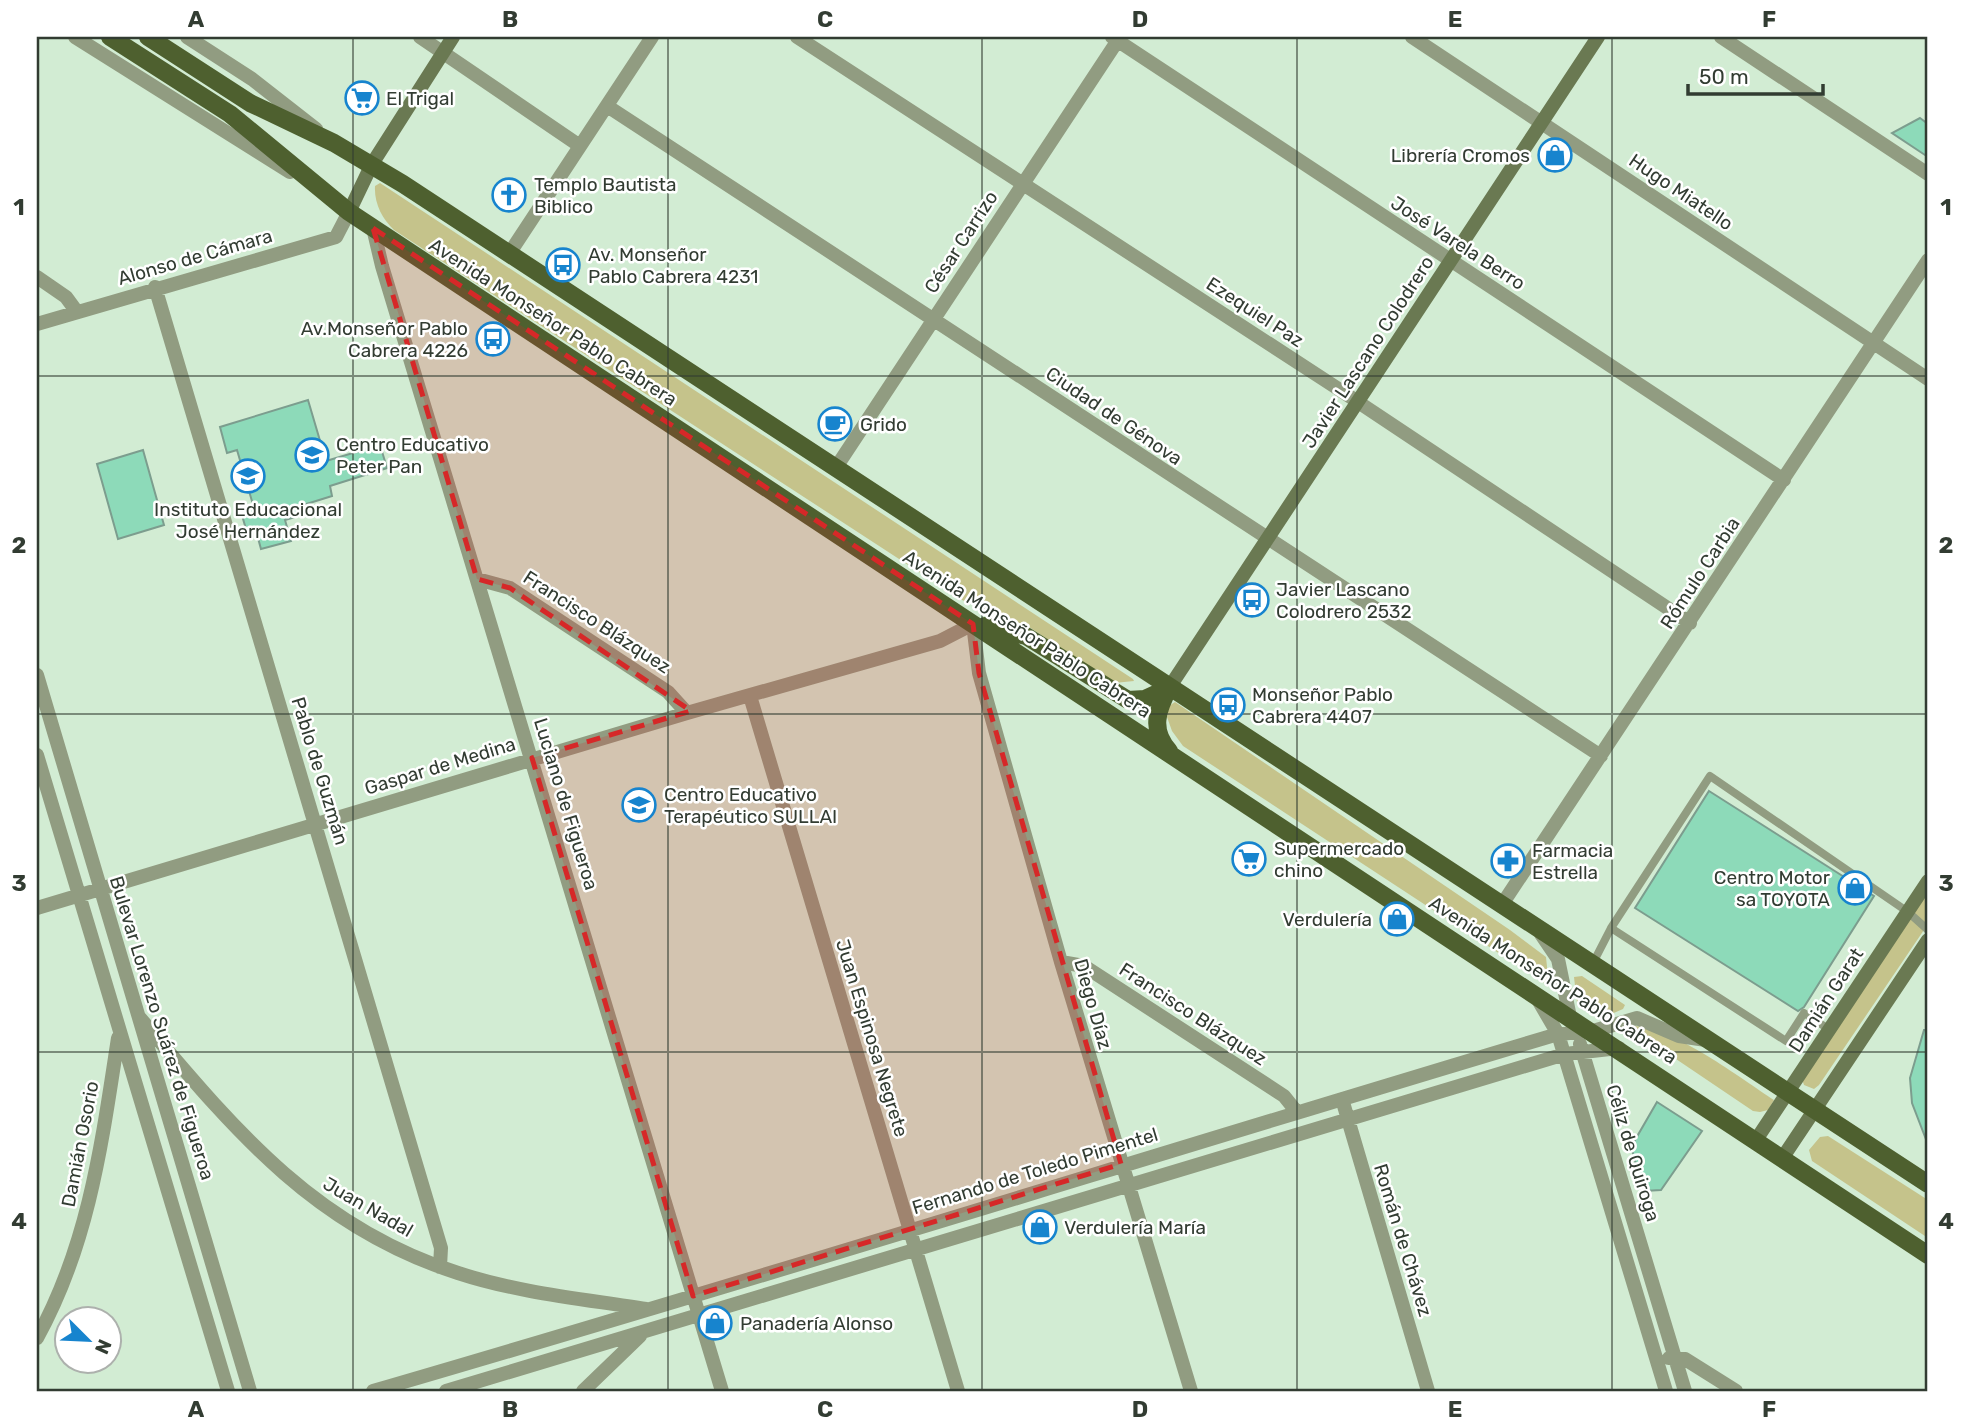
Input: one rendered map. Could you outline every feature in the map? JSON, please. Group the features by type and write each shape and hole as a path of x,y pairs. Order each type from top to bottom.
{"main road":[{"name":"Avenida Monseñor Pablo Cabrera","path":"110,37 230,114 349,212 1567,1014 1584,1032 1619,1048 1928,1255"},
{"name":"Avenida Monseñor Pablo Cabrera","path":"148,37 250,103 372,164 1928,1184"},
{"path":"349,212 372,164 453,37"},
{"name":"Javier Lascano Colodrero","path":"1169,688 1598,37"},
{"path":"974,624 1026,636 1128,700 1145,699 1169,688"},
{"path":"1169,688 1156,715 1156,725 1161,740 1172,755"},
{"name":"Damián Garat","path":"1756,1140 1928,881"},
{"path":"1783,1157 1928,940"}],"street":[{"path":"75,37 319,189"},
{"name":"Avenida Monseñor Pablo Cabrera","path":"187,37 252,79 334,143"},
{"path":"420,37 580,146"},
{"path":"509,254 652,37"},
{"name":"Ezequiel Paz","path":"797,37 1690,623"},
{"name":"Hugo Miatello","path":"1412,37 1928,379"},
{"path":"1721,37 1928,174"},
{"name":"César Carrizo","path":"835,469 1116,38"},
{"name":"José Varela Berro","path":"1116,38 1784,480"},
{"name":"Ciudad de Génova","path":"607,106 1268,541 1601,756"},
{"name":"Alonso de Cámara","path":"37,324 155,287 336,237 349,212"},
{"name":"Luciano de Figueroa","path":"373,228 386,279 722,1391"},
{"name":"Rómulo Carbia","path":"1501,906 1928,260"},
{"path":"37,276 66,297 77,312"},
{"name":"Pablo de Guzmán","path":"155,287 441,1248 440,1267"},
{"name":"Francisco Blázquez","path":"477,579 510,588 668,692 687,713"},
{"name":"Gaspar de Medina","path":"37,908 532,758 940,641 974,624"},
{"name":"Diego Díaz","path":"974,624 979,673 1061,962 1191,1391"},
{"name":"Bulevar Lorenzo Suárez de Figueroa","path":"37,675 250,1391"},
{"name":"Juan Espinosa Negrete","path":"750,696 958,1391"},
{"name":"Bulevar Lorenzo Suárez de Figueroa","path":"37,755 228,1391"},
{"path":"1538,930 1558,959 1567,1014"},
{"name":"Francisco Blázquez","path":"1061,962 1084,966 1284,1096 1296,1111"},
{"name":"Céliz de Quiroga","path":"1535,993 1559,1034 1666,1391"},
{"name":"Juan Nadal","path":"136,1013 244,1139 289,1180 353,1225 440,1267 530,1290 651,1310"},
{"name":"Fernando de Toledo Pimentel","path":"373,1391 651,1310 1121,1164 1559,1034 1584,1032 1637,1018 1679,1037 1708,1041"},
{"name":"Céliz de Quiroga","path":"1584,1032 1582,1050 1685,1391"},
{"name":"Damián Osorio","path":"37,1338 79,1238 97,1178 119,1033"},
{"path":"446,1391 1565,1054 1619,1048"},
{"name":"Román de Chávez","path":"1342,1099 1428,1391"},
{"path":"583,1391 643,1333"},
{"path":"1657,1361 1675,1356 1685,1359 1736,1391"}],"lane":[{"path":"1592,965 1611,928 1710,776 1908,912 1928,930"},
{"path":"1611,928 1786,1041 1804,1013 1829,1030"}],"highlighted area":[{"path":"373,228 973,624 979,673 1121,1164 693,1296 532,758 691,711 510,588 477,579"}],"shaded area":[{"path":"380,183 1134,681 1114,683 1029,627 962,600 394,230 382,216 377,204 375,186"},
{"path":"1175,702 1546,957 1549,986 1183,746 1172,731 1167,717 1169,706"},
{"path":"1928,889 1928,924 1819,1085 1814,1089 1804,1085 1802,1079"},
{"path":"1582,976 1625,1005 1623,1009 1602,1018 1577,1003 1574,977"},
{"path":"1632,1026 1647,1028 1685,1043 1774,1100 1768,1110 1753,1111 1673,1057 1622,1031"},
{"path":"1828,1136 1928,1200 1928,1238 1812,1161 1809,1150 1820,1137"}],"building":[{"path":"1920,118 1928,124 1928,157 1892,133"},
{"path":"308,400 326,461 380,445 387,468 330,486 332,496 300,506 302,515 285,520 291,541 261,549 255,527 246,529 241,512 254,508 237,450 227,453 220,427"},
{"path":"143,450 164,525 118,539 97,464"},
{"path":"1709,791 1874,896 1804,1007 1798,1011 1635,908"},
{"path":"1924,1030 1928,1030 1927,1142 1912,1103 1910,1078"},
{"path":"1657,1102 1702,1131 1661,1190 1644,1191 1631,1147"}],"place":[{"name":"El Trigal","path":"362,98"},
{"name":"Librería Cromos","path":"1555,155"},
{"name":"Templo Bautista Biblico","path":"509,195"},
{"name":"Av. Monseñor Pablo Cabrera 4231","path":"563,265"},
{"name":"Av.Monseñor Pablo Cabrera 4226","path":"493,339"},
{"name":"Grido","path":"835,424"},
{"name":"Centro Educativo Peter Pan","path":"312,455"},
{"name":"Instituto Educacional José Hernández","path":"248,476"},
{"name":"Javier Lascano Colodrero 2532","path":"1252,600"},
{"name":"Monseñor Pablo Cabrera 4407","path":"1228,705"},
{"name":"Centro Educativo Terapéutico SULLAI","path":"639,805"},
{"name":"Supermercado chino","path":"1249,859"},
{"name":"Farmacia Estrella","path":"1508,861"},
{"name":"Centro Motor sa TOYOTA","path":"1855,888"},
{"name":"Verdulería","path":"1397,919"},
{"name":"Verdulería María","path":"1040,1227"},
{"name":"Panadería Alonso","path":"715,1323"}]}
